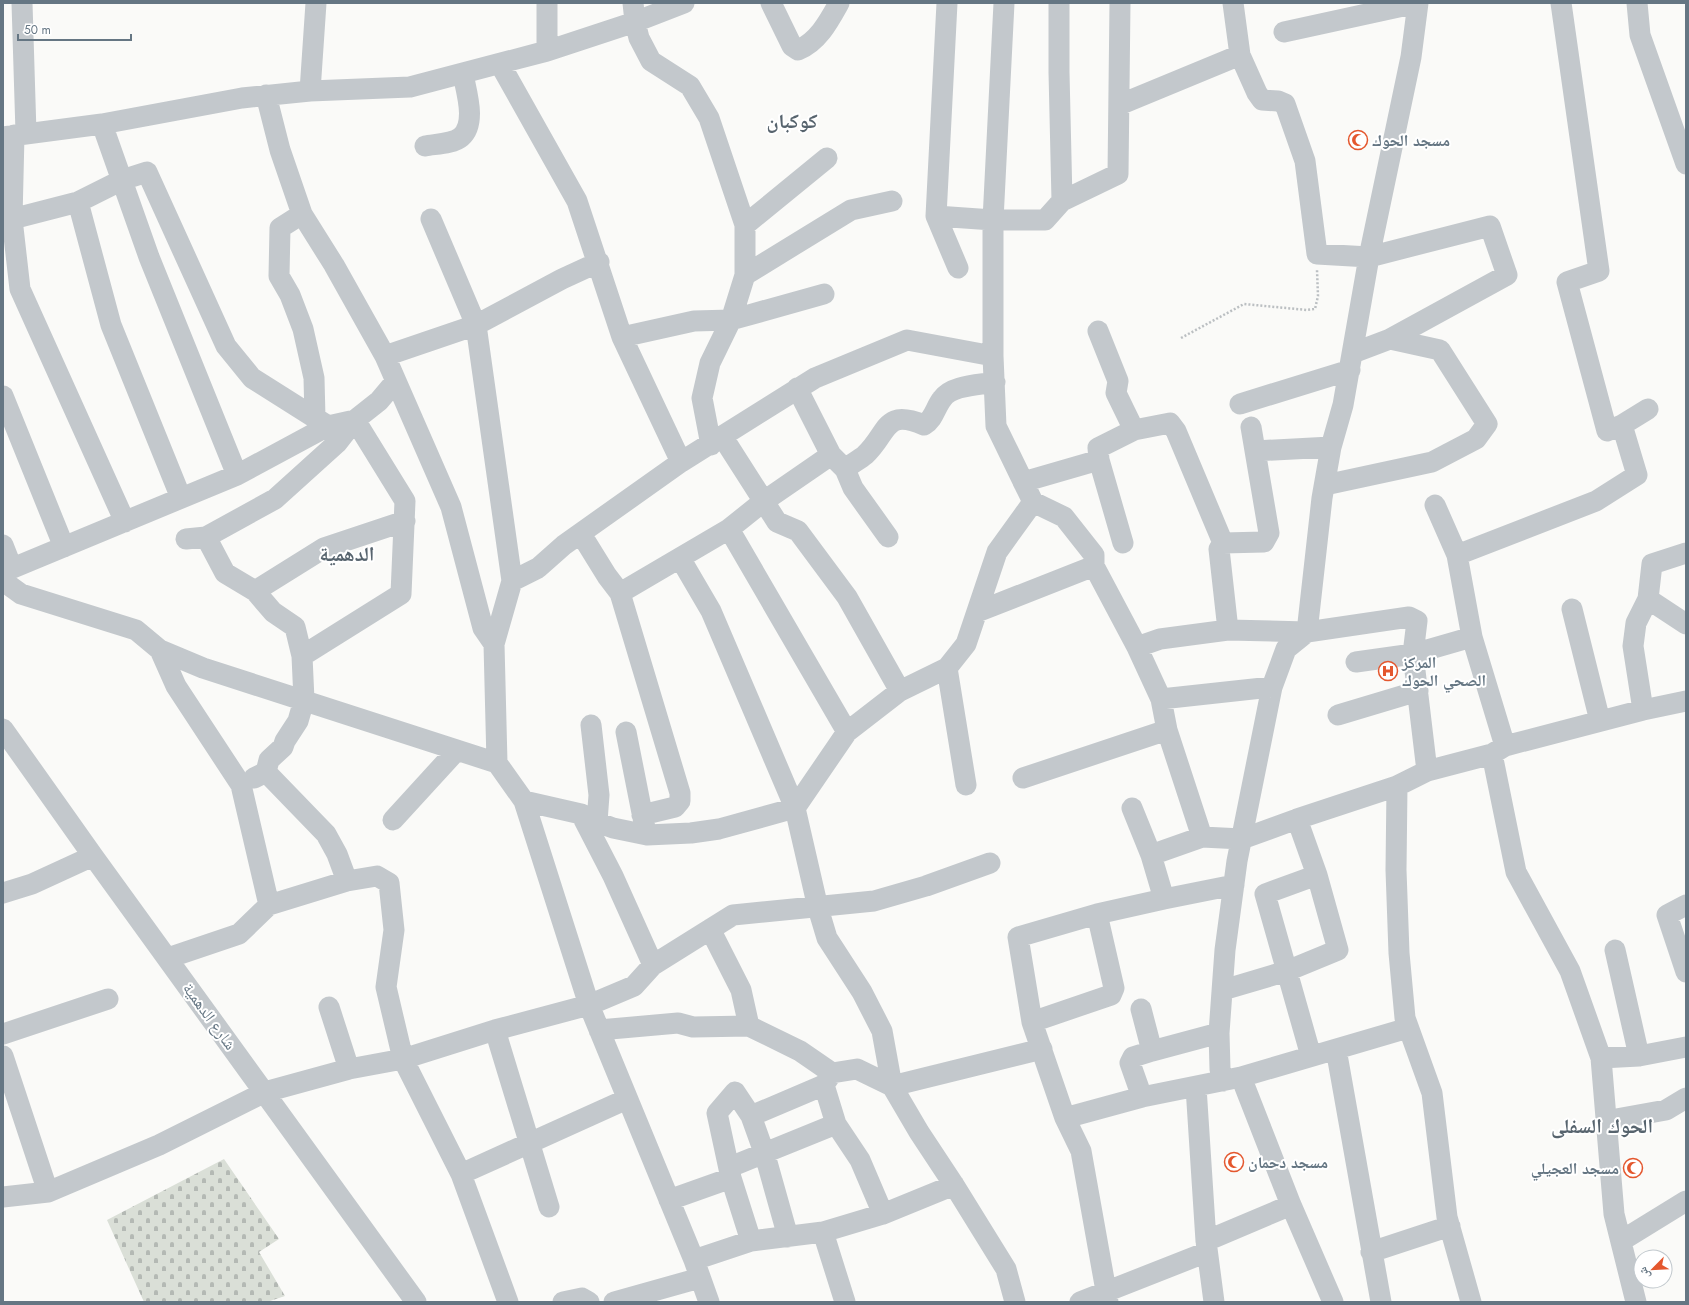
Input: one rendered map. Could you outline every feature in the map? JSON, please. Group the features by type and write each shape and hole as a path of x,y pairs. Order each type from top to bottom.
{"street":[{"path":"22,3 14,135 12,290 125,522"},
{"path":"310,91 316,3"},
{"path":"547,3 547,51"},
{"path":"14,135 102,124 242,98 266,95 310,91 410,87 547,51 634,13 684,3"},
{"path":"771,3 792,46 798,50 809,45 814,40 829,22 839,3"},
{"path":"947,3 936,216 958,268"},
{"path":"1004,3 993,220 993,356 996,426 1033,502 1064,518 1094,560 1161,699 1167,730 1202,837"},
{"path":"1059,3 1062,201"},
{"path":"936,216 993,220 1045,220 1062,201 1118,174 1120,3"},
{"path":"1232,3 1240,55 1257,93 1262,100 1278,101 1285,104 1305,161 1317,254 1369,257 1490,226 1507,275 1352,361 1240,404"},
{"path":"1284,32 1418,3 1411,57 1369,257 1352,361 1343,405 1331,447 1322,498 1307,632 1286,649 1272,687 1242,839 1225,950 1219,1033 1220,1069 1232,1079 1291,1205 1333,1302"},
{"path":"1561,3 1599,271 1567,282 1607,431 1622,425 1648,409"},
{"path":"1636,3 1640,35 1686,164"},
{"path":"634,13 639,38 651,61 690,86 709,118 746,226 745,275 731,320 710,363 702,398 716,441 764,501 777,522 798,532 847,597 900,691"},
{"path":"1119,105 1240,55"},
{"path":"500,64 577,201 599,262 622,337 681,462"},
{"path":"425,146 457,139 462,136 469,121 469,106 463,74"},
{"path":"266,95 280,150 302,214 334,265 385,356 395,382 451,507 483,628 494,644"},
{"path":"102,124 149,257 237,475"},
{"path":"746,226 827,158"},
{"path":"12,219 78,202 122,180 147,172 226,346 252,378 321,422"},
{"path":"745,275 851,210 892,201"},
{"path":"78,202 111,325 181,498"},
{"path":"302,214 280,228 279,276 290,295 303,329 314,378 321,422"},
{"path":"431,218 476,325 512,581 494,644 497,763 524,801 589,1005 697,1269 709,1302"},
{"path":"385,356 476,325 562,279 599,262"},
{"path":"622,337 694,320 731,320 824,294"},
{"path":"1098,331 1118,381 1116,393 1134,430"},
{"path":"1325,485 1432,462 1476,439 1487,424 1440,350 1390,339"},
{"path":"512,581 538,568 564,545 681,462 815,378 907,340 993,356"},
{"path":"266,772 269,760 283,747 285,741 298,721 304,700 302,656 294,627 273,612 255,591 225,573 196,538 275,499 337,443 355,420 379,401 395,382"},
{"path":"620,593 729,530 764,501 838,462 866,454 889,424 896,419 908,418 924,425 930,421 942,398 954,390 995,382"},
{"path":"797,388 853,488 888,537"},
{"path":"3,396 64,547"},
{"path":"6,573 64,547 237,475 321,422 355,420"},
{"path":"302,656 401,594 405,501 355,420"},
{"path":"977,612 1131,543 1099,460 1098,448 1134,430 1170,423 1223,543"},
{"path":"1457,555 1596,501 1636,475 1622,425"},
{"path":"1223,543 1264,542 1270,533 1251,427"},
{"path":"1255,451 1331,447"},
{"path":"1024,482 1099,460"},
{"path":"524,801 589,818 645,825 691,833 719,829 795,808 847,732 900,691 947,668 966,644 997,552 1033,502"},
{"path":"1435,505 1457,555 1472,638 1498,750 1516,872 1570,971 1601,1058 1605,1121 1614,1214 1636,1302"},
{"path":"255,591 324,548 363,533 405,521"},
{"path":"729,530 847,732"},
{"path":"581,534 607,576 620,593 680,793 680,801 675,807 645,825"},
{"path":"1223,543 1219,549 1228,630"},
{"path":"3,545 6,573 21,594 136,630 160,650 203,668 497,763"},
{"path":"1643,710 1633,646 1636,623 1648,599 1652,564 1686,553"},
{"path":"680,558 711,612 795,808 818,908 827,938 862,992 882,1031 892,1086 919,1132 954,1185 1006,1270 1015,1302"},
{"path":"1648,599 1686,624"},
{"path":"1572,609 1600,721"},
{"path":"1137,647 1160,639 1228,630 1307,632 1409,617 1417,621 1413,654 1427,770"},
{"path":"1356,662 1413,654 1472,638"},
{"path":"160,650 176,686 241,784 269,905"},
{"path":"947,668 966,785"},
{"path":"1161,699 1272,687"},
{"path":"1338,715 1418,691"},
{"path":"1151,855 1202,837 1242,839 1397,786 1427,770 1600,721 1643,710 1686,702"},
{"path":"591,726 599,795 589,818 653,965"},
{"name":"شارع الدهمية","path":"3,729 11,756 93,856 416,1302"},
{"path":"1023,778 1167,730"},
{"path":"626,732 645,825"},
{"path":"393,820 457,750"},
{"path":"241,784 266,772"},
{"path":"266,772 326,834 337,854 347,881"},
{"path":"1397,786 1396,870 1399,953 1405,1018 1432,1093 1447,1217 1471,1302"},
{"path":"1132,808 1151,855 1164,899"},
{"path":"1223,990 1287,971 1338,950 1317,875 1297,819"},
{"path":"3,893 32,884 93,856"},
{"path":"3,1197 48,1192 159,1145 265,1092 349,1069 403,1059 495,1030 589,1005 634,986 653,965 733,915 818,908 874,901 926,886 990,862"},
{"path":"1311,1056 1265,894 1317,875"},
{"path":"168,958 239,934 269,905 347,881 377,876 389,883 394,930 386,987 403,1059 461,1174 508,1302"},
{"path":"1107,1297 1081,1151 1066,1118 1032,1022 1018,937 1097,914 1234,885"},
{"path":"1686,905 1667,914 1686,972"},
{"path":"1032,1022 1111,995 1114,988 1097,914"},
{"path":"710,929 741,990 749,1026"},
{"path":"1614,950 1639,1056"},
{"path":"3,1034 108,999"},
{"path":"329,1007 349,1069"},
{"path":"1141,1009 1152,1051"},
{"path":"599,1030 678,1022 693,1027 749,1026 800,1051 828,1078 836,1124 860,1160 883,1214"},
{"path":"1066,1118 1142,1097 1232,1079 1408,1028"},
{"path":"495,1030 549,1208"},
{"path":"1142,1097 1130,1063 1133,1057 1219,1033"},
{"path":"1601,1058 1639,1056 1686,1047"},
{"path":"751,1116 828,1078 857,1069 892,1086 1042,1049"},
{"path":"1336,1049 1370,1252 1381,1302"},
{"path":"3,1056 48,1192"},
{"path":"1196,1087 1206,1246 1214,1302"},
{"path":"751,1241 730,1173 717,1113 735,1092 751,1116 765,1155 788,1237"},
{"path":"1605,1121 1666,1110 1686,1098"},
{"path":"461,1174 627,1099"},
{"path":"669,1200 836,1124"},
{"path":"614,1302 697,1269 751,1241 823,1232 883,1214 954,1185"},
{"path":"1621,1241 1686,1201"},
{"path":"1080,1302 1107,1297 1206,1246 1291,1205"},
{"path":"1370,1252 1450,1226"},
{"path":"823,1232 845,1302"},
{"path":"563,1302 582,1298 589,1302"}],"path":[{"path":"1181,338 1244,304 1307,310 1315,309 1318,296 1317,254"}],"green space":[{"path":"224,1159 279,1239 259,1252 285,1296 267,1302 144,1302 107,1220"}],"place":[{"name":"مسجد الحوك","path":"1358,140"},
{"name":"المركز الصحي الحوك","path":"1388,671"},
{"name":"مسجد دحمان","path":"1234,1162"},
{"name":"مسجد العجيلي","path":"1633,1168"}],"district":[{"name":"كوكبان","path":"792,121"},
{"name":"الدهمية","path":"347,554"},
{"name":"الحوك السفلى","path":"1602,1126"}]}
